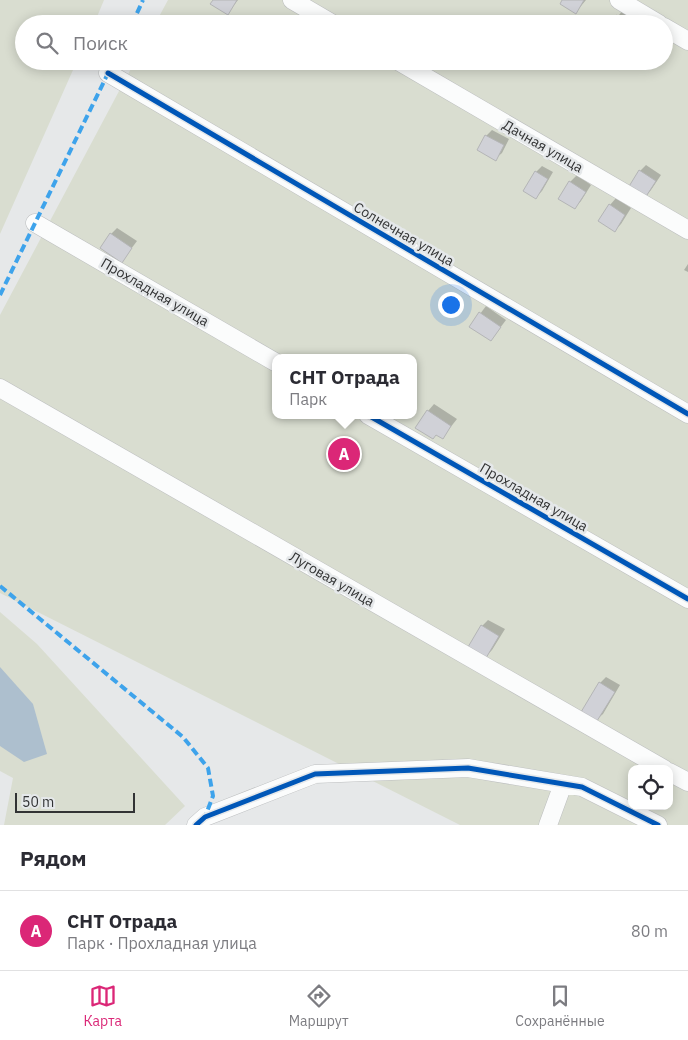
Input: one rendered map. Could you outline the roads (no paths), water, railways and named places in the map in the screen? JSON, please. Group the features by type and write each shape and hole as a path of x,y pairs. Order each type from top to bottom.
{"street":[{"path":"292,0 318,15"},
{"path":"619,0 644,15"},
{"path":"673,32 688,41"},
{"name":"Дачная улица","path":"413,70 688,230"},
{"name":"Солнечная улица","path":"108,73 688,414"},
{"name":"Прохладная улица","path":"35,223 272,360"},
{"name":"Луговая улица","path":"0,388 657,765"},
{"name":"Прохладная улица","path":"375,419 688,599"},
{"path":"196,825 205,817 315,774 468,768 582,787 658,825"},
{"path":"673,774 688,782"},
{"path":"548,825 563,784"}],"water":[{"path":"0,667 33,704 47,754 24,762 0,746"}],"place":[{"name":"СНТ Отрада","path":"344,454"}]}
